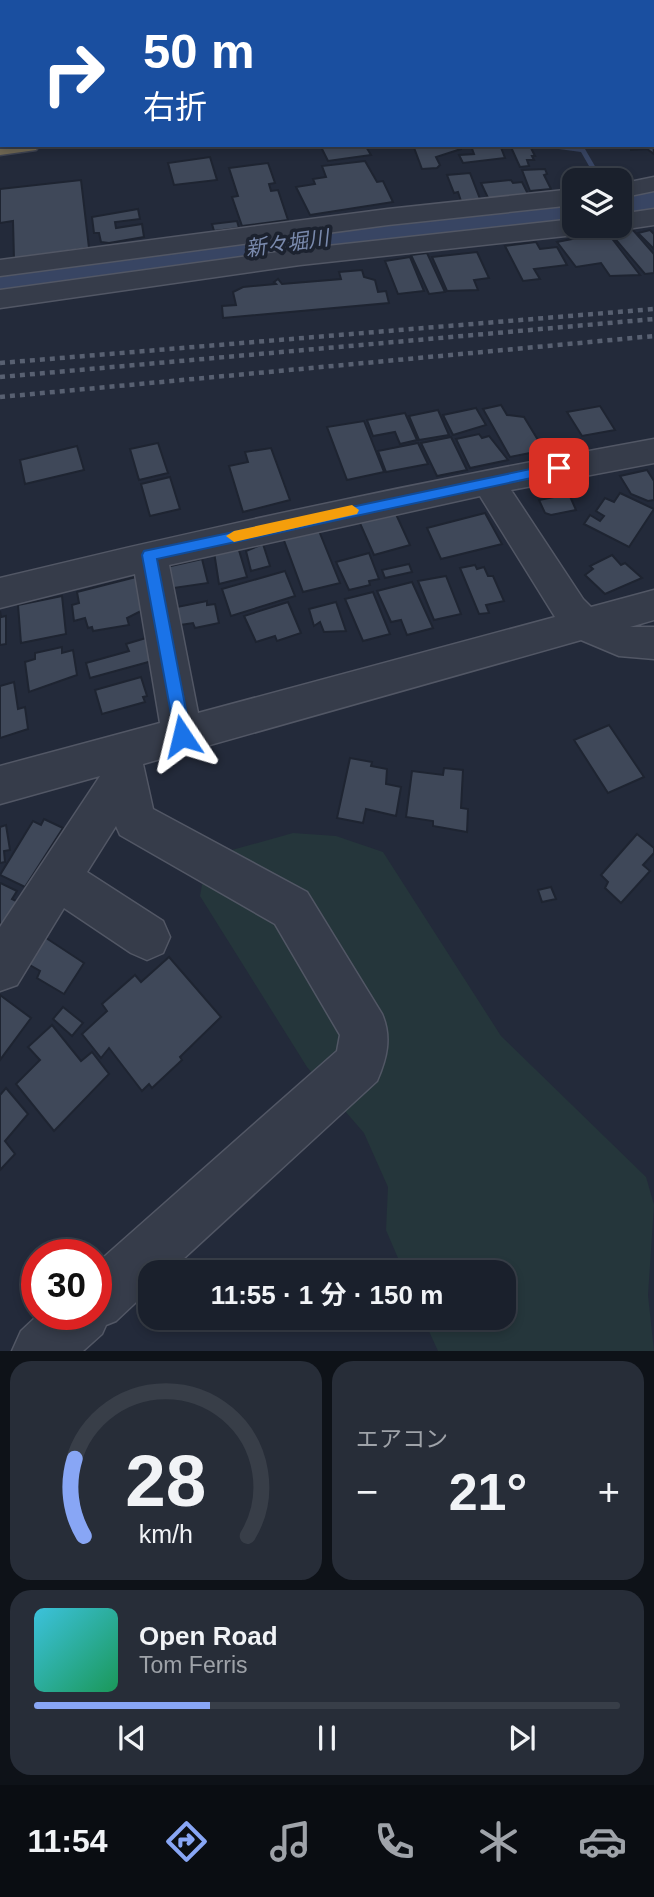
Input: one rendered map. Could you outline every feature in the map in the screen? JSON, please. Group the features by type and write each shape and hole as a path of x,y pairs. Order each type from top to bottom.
{"street":[{"path":"632,189 654,184"},
{"path":"0,268 375,219 562,198"},
{"path":"632,220 654,217"},
{"path":"0,299 300,257 562,228"},
{"path":"0,593 149,555 488,481 654,451"},
{"path":"488,481 570,610 583,624 619,642 654,643"},
{"path":"149,555 182,736"},
{"path":"0,785 122,763 182,736 654,605"},
{"path":"0,968 59,879 122,763"},
{"path":"112,1287 360,1064 365,1031 291,908 135,821 122,763"},
{"path":"59,879 147,937"},
{"path":"41,1351 64,1330"}],"shaded area":[{"path":"293,833 336,836 383,852 501,1036 646,1177 654,1205 648,1295 654,1351 438,1351 428,1330 516,1330 516,1260 399,1260 386,1230 388,1187 364,1133 307,1067 200,896 207,857"}],"water":[{"path":"654,188 654,211 632,214 632,193"},
{"name":"新々堀川","path":"562,205 562,223 0,292 0,274 344,227"}],"building":[{"path":"321,147 366,147 371,155 328,161"},
{"path":"414,147 460,147 436,157 440,165 437,168 422,169"},
{"path":"471,147 501,147 505,158 463,163 459,155 474,154"},
{"path":"511,147 531,148 535,156 532,156 534,160 527,160 529,166 520,167"},
{"path":"631,147 654,147 654,154 647,149 631,150"},
{"path":"210,157 217,180 174,185 168,163"},
{"path":"365,161 377,182 383,181 393,202 310,215 296,187 315,184 313,179 326,177 322,166"},
{"path":"268,163 275,183 269,184 271,191 278,190 288,220 242,226 232,197 238,196 229,168"},
{"path":"545,169 547,174 544,175 551,189 530,191 522,170"},
{"path":"470,173 480,199 461,201 458,192 454,193 447,175"},
{"path":"81,180 89,248 14,259 13,221 0,223 0,189"},
{"path":"511,180 513,183 522,182 529,196 489,200 481,183"},
{"path":"138,209 140,219 115,222 116,228 142,224 144,237 109,243 101,242 99,233 94,233 92,217"},
{"path":"237,221 239,228 214,231 212,224"},
{"path":"632,230 654,254 654,273 645,274 614,238 632,238"},
{"path":"650,230 654,234 654,249 638,233"},
{"path":"577,238 612,238 640,275 610,276 601,263 576,267 557,242"},
{"path":"536,242 540,249 557,247 567,265 534,269 540,279 523,281 505,246"},
{"path":"477,252 489,278 474,280 478,290 447,291 432,257"},
{"path":"427,253 445,292 429,294 411,255"},
{"path":"410,257 424,291 398,294 385,261"},
{"path":"362,270 364,277 375,280 378,292 386,291 389,303 223,318 222,306 236,305 233,292 243,287 276,284 274,282 278,279 282,284 341,279 339,272"},
{"path":"501,405 507,415 524,417 541,445 533,447 535,452 510,457 483,409"},
{"path":"600,406 615,430 582,436 567,412"},
{"path":"476,408 486,425 453,435 443,415"},
{"path":"438,410 449,435 419,440 409,416"},
{"path":"405,413 417,440 400,444 395,432 373,436 367,420"},
{"path":"364,421 384,472 347,480 327,427"},
{"path":"479,434 482,438 489,436 508,460 470,468 456,439"},
{"path":"451,437 467,470 437,476 421,443"},
{"path":"158,443 168,473 139,480 130,449"},
{"path":"418,443 428,464 386,472 378,451"},
{"path":"77,446 84,470 25,484 20,460"},
{"path":"271,448 290,500 243,512 229,466 248,462 245,452"},
{"path":"647,470 654,481 654,500 648,501 631,494 620,476"},
{"path":"170,477 180,509 150,516 141,484"},
{"path":"620,493 654,509 629,547 584,524 590,515 600,521 604,516 596,511 605,498 614,502"},
{"path":"569,494 576,510 551,515 545,513 539,500"},
{"path":"395,512 410,545 374,555 359,521"},
{"path":"485,513 502,544 441,559 427,528"},
{"path":"317,526 340,583 303,592 282,535"},
{"path":"263,544 270,566 251,571 246,551"},
{"path":"238,547 247,577 219,584 214,552"},
{"path":"369,553 379,579 369,581 370,585 349,590 336,562"},
{"path":"612,555 621,565 625,563 642,578 605,594 585,575 593,569 590,566"},
{"path":"202,559 208,583 167,589 162,568"},
{"path":"409,564 412,572 385,578 382,570"},
{"path":"475,565 477,569 484,567 488,576 493,576 504,601 486,605 489,613 479,614 460,568"},
{"path":"285,571 295,596 231,616 222,589"},
{"path":"446,576 461,614 434,620 418,581"},
{"path":"136,577 145,609 127,618 129,625 93,631 92,627 88,628 85,618 74,621 72,605 79,603 77,592"},
{"path":"412,582 433,628 407,635 401,620 391,622 377,591"},
{"path":"373,592 390,634 363,641 345,599"},
{"path":"62,596 66,634 21,643 18,605"},
{"path":"207,601 207,605 215,604 219,623 195,628 193,623 180,625 177,607"},
{"path":"288,602 301,633 277,641 275,636 256,642 244,616"},
{"path":"336,602 346,631 324,632 320,622 314,626 309,609"},
{"path":"0,611 1,617 6,616 6,644 0,645"},
{"path":"156,635 163,658 90,678 86,663 129,651 126,644"},
{"path":"62,647 62,653 73,650 77,675 29,692 25,662 35,659 35,653"},
{"path":"141,677 147,696 143,697 145,702 102,714 95,690"},
{"path":"14,682 18,709 25,707 28,729 0,738 0,686"},
{"path":"609,725 644,777 608,793 574,740"},
{"path":"350,758 372,762 371,766 387,769 386,784 401,787 396,816 366,809 363,823 337,818"},
{"path":"444,768 463,770 461,808 468,809 467,832 433,826 433,821 406,817 412,771 443,775"},
{"path":"44,819 63,828 25,887 0,875 33,821 41,825"},
{"path":"6,825 10,850 4,851 5,862 0,863 0,827"},
{"path":"637,834 654,848 654,853 643,865 650,871 621,903 605,888 608,882 601,875"},
{"path":"0,883 17,891 12,899 25,905 10,930 0,925"},
{"path":"551,887 556,899 542,902 538,890"},
{"path":"40,934 84,963 64,994 37,978 40,971 21,960"},
{"path":"169,957 221,1017 180,1057 182,1060 152,1088 149,1084 142,1091 109,1048 101,1058 82,1034 107,1011 102,1004 135,975 141,982"},
{"path":"0,995 31,1018 0,1060"},
{"path":"63,1007 83,1023 72,1036 53,1019"},
{"path":"52,1025 81,1061 92,1052 109,1074 54,1131 16,1084 40,1060 28,1047"},
{"path":"6,1088 28,1114 5,1141 15,1154 0,1170 0,1095"}],"waterway":[{"path":"552,147 583,150 593,168"}],"railway":[{"path":"0,363 654,309"},
{"path":"0,377 654,319"},
{"path":"0,397 654,336"}],"slow traffic":[{"path":"234,536 352,510"}],"route":[{"path":"182,736 149,555 559,468"}]}
